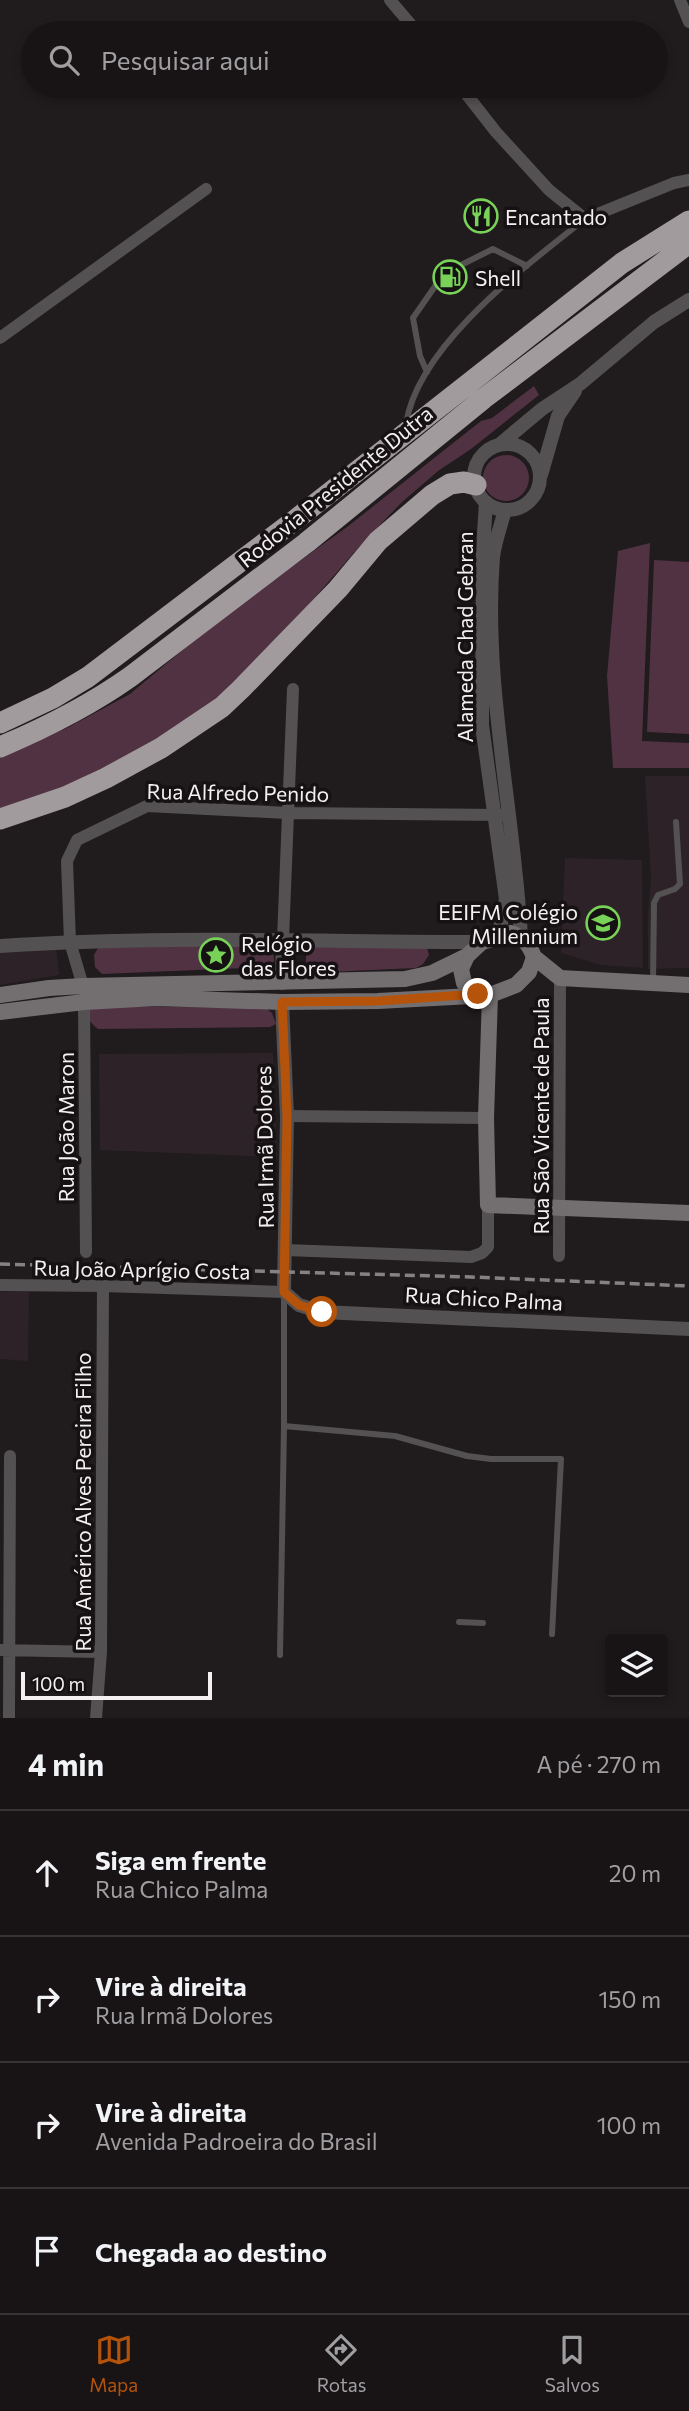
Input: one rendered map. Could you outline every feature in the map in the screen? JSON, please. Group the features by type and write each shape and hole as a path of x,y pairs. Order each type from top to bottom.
{"highway":[{"name":"Rodovia Presidente Dutra","path":"0,723 53,698 88,677 295,520 622,262 689,221"},
{"name":"Rodovia Presidente Dutra","path":"0,747 45,728 109,692 205,622 483,399 689,243"},
{"path":"0,819 65,797 106,778 161,748 222,707 242,690 338,589 378,541 432,495 450,484 464,482 481,494"}],"main road":[{"path":"0,1012 83,994 405,979 432,973 467,956 482,942 511,933 521,937 529,945 534,957 560,978 689,985"},
{"path":"467,956 461,970 464,983 484,995"},
{"path":"0,995 49,988 83,994 282,1002 378,1001 484,995 516,985 529,972 534,957"},
{"path":"282,983 282,1002"},
{"path":"484,995 488,1205 689,1213"}],"street":[{"path":"390,0 408,21"},
{"path":"684,6 689,22"},
{"path":"469,98 496,132 549,190 585,219 674,183 689,180"},
{"path":"0,338 206,189"},
{"path":"580,384 558,416 533,498 516,509 505,510 481,494 477,465 490,449 580,384 654,322 689,300"},
{"path":"499,445 519,446 528,452 539,469 540,479"},
{"name":"Alameda Chad Gebran","path":"481,494 488,623 521,937"},
{"name":"Alameda Chad Gebran","path":"498,937 506,899 482,725 494,554 505,510"},
{"path":"282,983 293,689"},
{"path":"486,753 501,750"},
{"name":"Rua Alfredo Penido","path":"70,942 67,862 77,840 147,806 288,813 510,815"},
{"path":"0,946 70,942 283,939 482,942"},
{"name":"Rua João Maron","path":"70,942 83,994 86,1252"},
{"name":"Rua São Vicente de Paula","path":"559,1256 557,1207 560,978"},
{"name":"Rua Irmã Dolores","path":"282,1002 287,1116 284,1292"},
{"path":"287,1116 486,1118"},
{"path":"286,1250 471,1257 482,1253 488,1247 488,1205"},
{"name":"Rua João Aprígio Costa","path":"0,1285 284,1292"},
{"name":"Rua Américo Alves Pereira Filho","path":"96,1718 101,1652 103,1286"},
{"name":"Rua Chico Palma","path":"284,1292 299,1305 322,1312 689,1329"},
{"path":"9,1718 5,1650 10,1456"},
{"path":"5,1650 101,1652"}],"lane":[{"path":"405,433 408,413 427,372 461,326 527,266 585,219"},
{"path":"459,267 493,249 527,266"},
{"path":"427,372 419,356 413,318 438,282"},
{"path":"653,983 654,903 658,895 675,890 680,884 676,822"},
{"path":"280,1655 284,1292"},
{"path":"284,1426 395,1436 467,1456 491,1459 561,1459 552,1634"},
{"path":"459,1622 483,1623"}],"shaded area":[{"path":"534,386 539,395 471,449 438,471 401,503 358,548 244,679 139,757 0,812 0,757 67,728 130,694 227,613 347,527 481,421 492,418"},
{"path":"506,455 522,462 529,478 522,494 506,501 490,494 483,478 490,462"},
{"path":"650,543 642,741 689,743 689,768 613,768 607,676 618,551"},
{"path":"654,560 689,562 689,734 647,732"},
{"path":"645,776 689,776 689,968 648,969 651,878"},
{"name":"EEIFM Colégio Millennium","path":"565,858 642,860 643,968 601,965 561,953"},
{"path":"266,944 273,949 274,961 270,967 102,974 95,967 94,955 98,948"},
{"path":"306,945 427,948 429,955 423,964 416,968 306,973"},
{"path":"56,946 59,975 0,985 0,951"},
{"path":"106,1006 266,1008 272,1013 276,1024 270,1027 98,1029 90,1020 90,1009"},
{"path":"273,1053 277,1157 100,1150 99,1054"},
{"path":"29,1291 28,1361 0,1359 0,1292"}],"railway":[{"path":"0,1264 689,1286"}],"place":[{"name":"Encantado","path":"481,216"},
{"name":"Shell","path":"450,277"},
{"name":"EEIFM Colégio Millennium","path":"603,923"},
{"name":"Relógio das Flores","path":"216,955"}],"route":[{"path":"322,1312 299,1305 284,1292 287,1116 282,1002 378,1001 478,994"}]}
